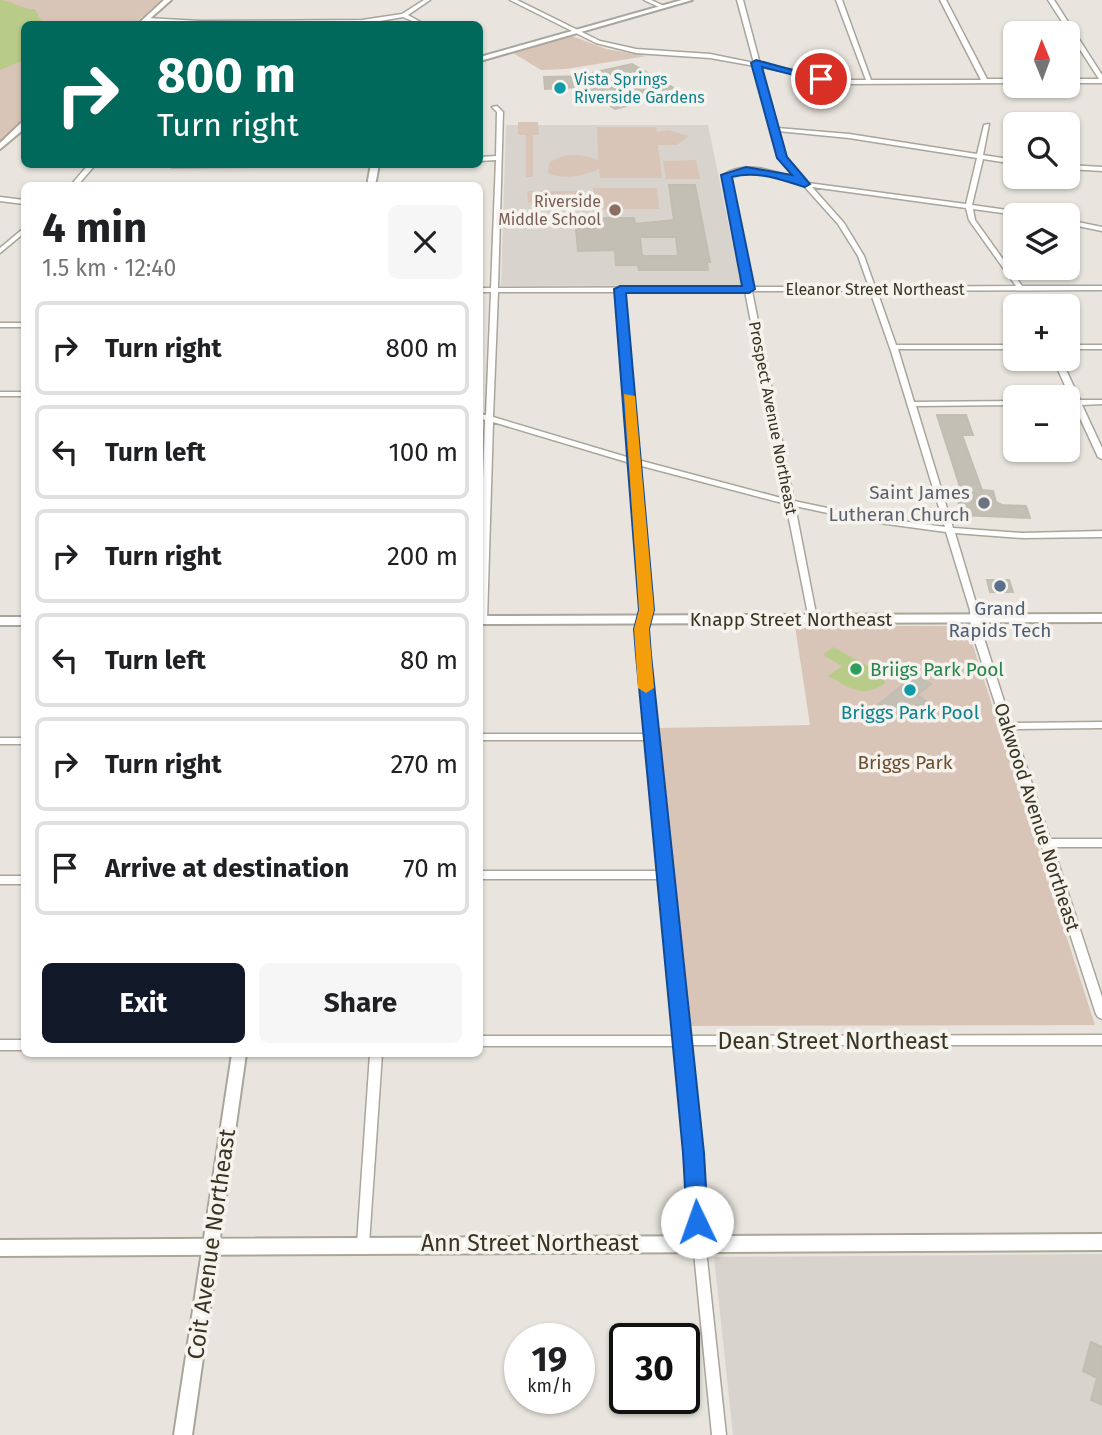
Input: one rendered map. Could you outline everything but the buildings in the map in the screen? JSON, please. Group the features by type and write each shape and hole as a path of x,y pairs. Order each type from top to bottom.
{"street":[{"path":"145,21 168,0"},
{"path":"357,21 404,15 428,0"},
{"path":"513,0 598,42 636,51 696,54 756,63 821,79 869,82 1003,81"},
{"path":"647,0 663,7"},
{"path":"483,57 689,0"},
{"name":"Oakwood Avenue Northeast","path":"740,0 782,158 842,223 861,256 894,347 951,529 1008,726 1102,1014"},
{"path":"839,0 869,82"},
{"path":"943,0 985,82"},
{"path":"1051,0 1102,80"},
{"path":"404,15 416,21"},
{"path":"1080,81 1102,80"},
{"path":"483,575 499,158 500,112 495,107"},
{"path":"987,125 969,206 972,220 985,242 1021,289"},
{"path":"0,147 21,128"},
{"path":"773,129 849,136 1003,161"},
{"path":"483,159 499,158"},
{"path":"77,182 89,168"},
{"path":"1080,168 1102,169"},
{"name":"Prospect Avenue Northeast","path":"805,184 789,177 746,170 726,175 813,620"},
{"path":"805,184 1003,211"},
{"path":"0,199 21,202"},
{"path":"1080,224 1102,229"},
{"path":"0,251 21,233"},
{"name":"Eleanor Street Northeast","path":"483,290 1102,288"},
{"path":"620,289 646,610 641,629 650,737 694,1153 699,1242 719,1435"},
{"path":"0,325 21,325"},
{"path":"894,347 1003,347"},
{"path":"1080,347 1102,347"},
{"path":"0,394 21,394"},
{"path":"1080,402 1102,402"},
{"path":"911,404 1003,403"},
{"path":"1080,407 1102,457"},
{"path":"483,417 789,502 900,523 1022,536 1102,534"},
{"name":"Knapp Street Northeast","path":"483,620 1102,618"},
{"path":"0,621 21,621"},
{"path":"1008,726 1102,724"},
{"path":"483,737 650,737"},
{"path":"0,741 21,741"},
{"path":"1046,844 1102,843"},
{"path":"483,875 664,874"},
{"path":"0,880 21,880"},
{"name":"Dean Street Northeast","path":"483,1041 1102,1040"},
{"path":"0,1045 21,1045"},
{"name":"Coit Avenue Northeast","path":"183,1435 239,1057"},
{"path":"363,1244 376,1057"},
{"name":"Ann Street Northeast","path":"0,1248 699,1242 1102,1242"}],"shaded area":[{"path":"0,0 35,9 41,21 21,21 21,61 0,70"},
{"name":"Riverside Middle School","path":"506,125 708,125 741,285 501,286"},
{"name":"Briigs Park Pool","path":"833,647 881,673 885,683 863,691 850,688 828,676 842,666 823,655"},
{"path":"1102,1254 1102,1435 733,1435 714,1257"}],"green space":[{"path":"0,0 161,0 137,21 21,21 21,124 0,143"},
{"path":"572,36 606,49 647,56 566,69 541,70 513,53"},
{"path":"518,122 538,122 539,135 533,135 533,177 526,177 526,135 518,135"},
{"path":"597,127 656,127 657,132 668,130 689,136 677,145 658,145 662,178 600,178 599,169 574,176 548,173 549,163 567,155 598,160"},
{"path":"696,160 700,179 666,179 663,161"},
{"path":"593,188 657,188 659,209 594,209"},
{"path":"527,191 577,191 578,203 528,203"},
{"name":"Briggs Park","path":"795,626 961,626 968,630 1095,1025 687,1026 657,728 810,725"}],"slow traffic":[{"path":"629,396 646,610 641,629 646,688"}],"place":[{"name":"Vista Springs Riverside Gardens","path":"560,88"},
{"name":"Riverside Middle School","path":"615,210"},
{"name":"Saint James Lutheran Church","path":"984,503"},
{"name":"Grand Rapids Tech","path":"1000,586"},
{"name":"Briigs Park Pool","path":"856,669"},
{"name":"Briggs Park Pool","path":"910,690"}],"route":[{"path":"697,1222 694,1153 643,655 641,629 646,610 620,289 749,289 726,175 729,172 746,170 789,177 805,184 782,158 756,63 821,79"}]}
